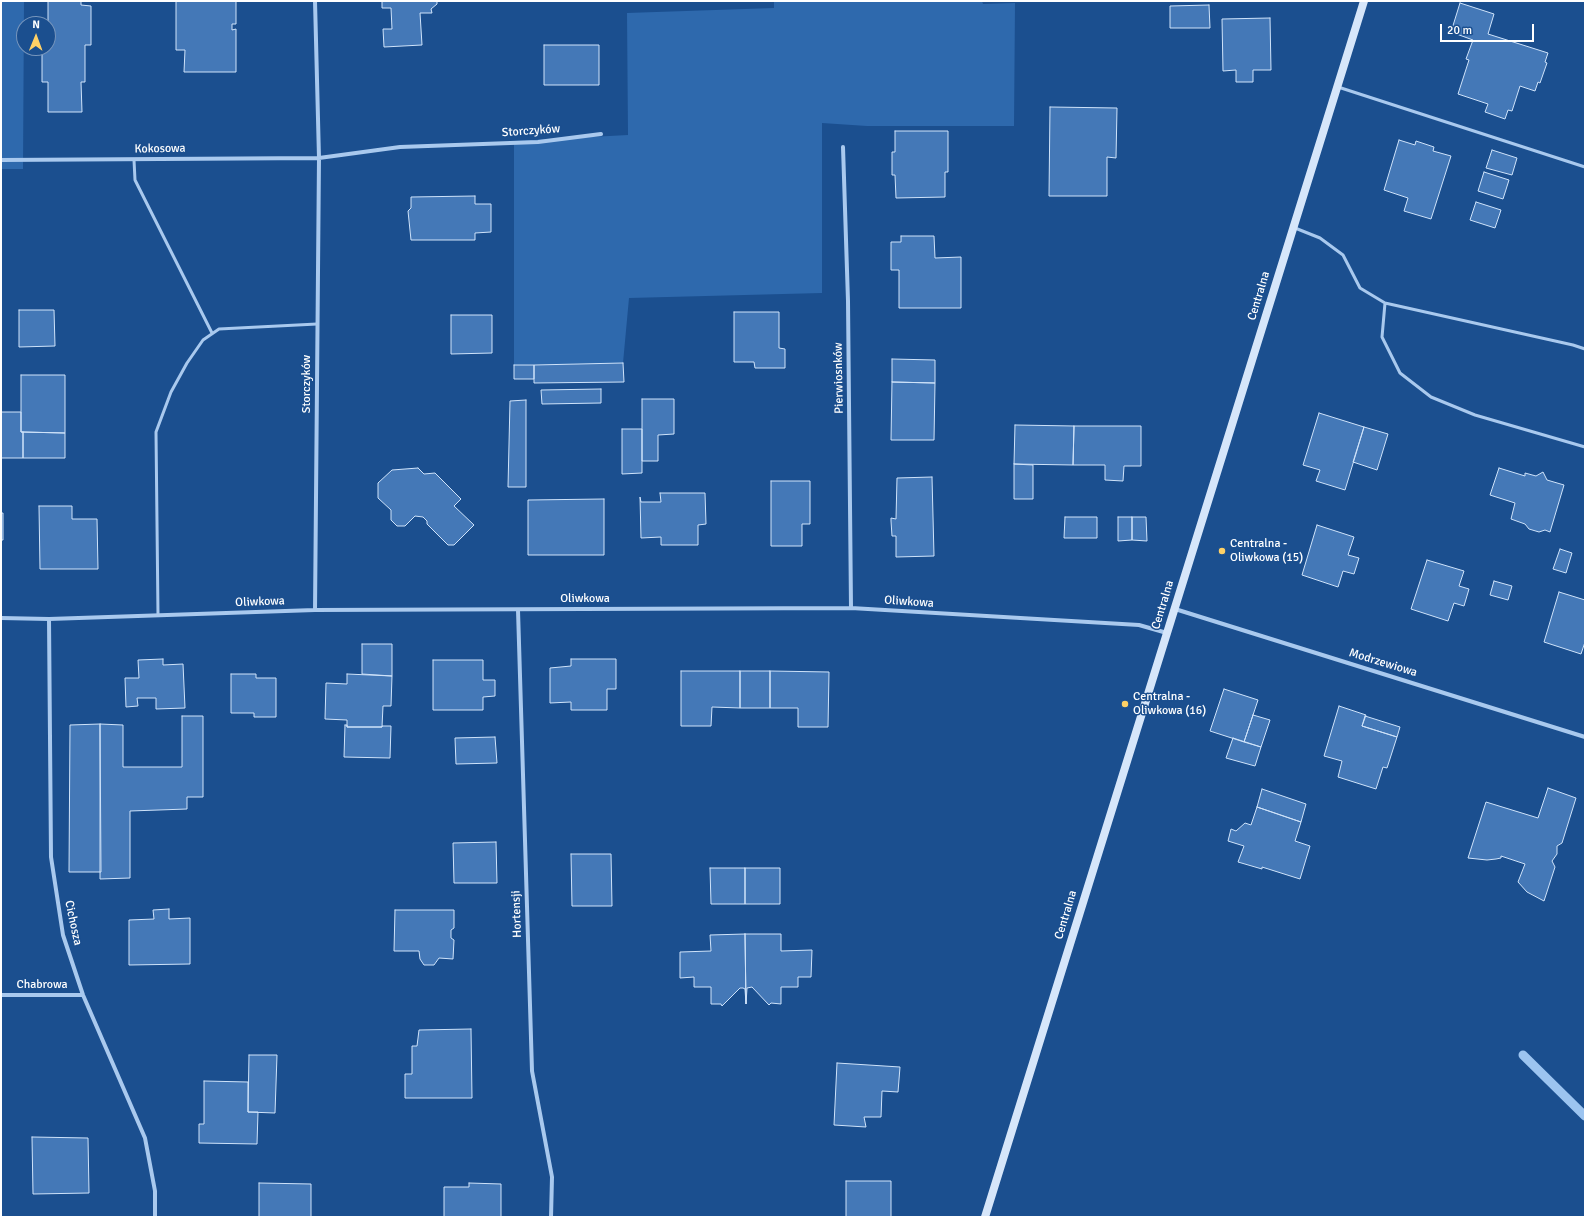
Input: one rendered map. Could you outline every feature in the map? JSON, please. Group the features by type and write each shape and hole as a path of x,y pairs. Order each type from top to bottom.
{"street":[{"name":"Storczyków","path":"315,1 319,158 315,610"},
{"name":"Centralna","path":"985,1217 1364,1"},
{"name":"Storczyków","path":"319,158 400,147 538,142 601,134"},
{"name":"Pierwiosnków","path":"844,147 848,301 851,608"},
{"name":"Kokosowa","path":"1,160 319,158"},
{"name":"Oliwkowa","path":"1,618 49,619 315,610 851,608 1139,625 1167,633"},
{"name":"Modrzewiowa","path":"1174,609 1585,737"},
{"name":"Hortensji","path":"518,610 532,1071 552,1177 551,1217"},
{"name":"Cichosza","path":"49,619 51,857 63,935 83,995 145,1138 155,1191 155,1217"},
{"name":"Chabrowa","path":"1,995 83,995"}],"lane":[{"path":"1337,86 1585,167"},
{"path":"134,160 135,180 212,333"},
{"path":"1293,227 1320,238 1343,255 1360,288 1385,303 1573,345 1585,349"},
{"path":"1385,303 1382,337 1400,373 1431,397 1475,415 1585,447"},
{"path":"158,615 156,432 171,392 187,363 203,340 220,329 317,324"}],"shaded area":[{"path":"1,1 24,1 24,16 16,16 16,56 24,56 23,169 1,169"},
{"path":"774,1 982,1 983,4 1015,3 1014,126 867,126 822,123 822,293 629,298 623,363 514,365 514,141 628,135 627,13 774,8"}],"building":[{"path":"48,1 81,1 81,5 91,6 91,45 85,45 85,82 81,82 82,112 48,112 48,82 42,82 42,56 56,56 56,16 48,16"},
{"path":"176,1 236,1 236,24 232,24 232,30 236,29 236,72 184,72 185,50 176,50"},
{"path":"382,1 437,1 437,4 431,9 432,13 420,13 422,45 384,47 383,29 392,29 391,8 382,8"},
{"path":"1460,3 1494,14 1488,34 1548,53 1545,62 1547,63 1540,83 1538,82 1535,91 1520,86 1512,111 1508,110 1505,119 1485,112 1488,104 1458,94 1469,60 1466,59 1473,40 1451,32"},
{"path":"1209,5 1210,28 1170,28 1170,6"},
{"path":"1270,18 1271,70 1253,70 1253,82 1236,82 1236,70 1223,71 1222,19"},
{"path":"544,45 599,45 599,85 544,85"},
{"path":"1050,107 1117,108 1116,158 1107,157 1107,196 1049,196"},
{"path":"895,131 948,131 948,172 945,172 945,197 896,198 895,175 892,175 892,152 895,152"},
{"path":"1399,140 1415,145 1416,141 1434,147 1433,151 1451,156 1431,219 1404,211 1408,198 1384,190"},
{"path":"1492,150 1517,158 1512,175 1486,168"},
{"path":"1484,172 1509,180 1503,199 1478,191"},
{"path":"475,196 475,204 491,204 491,232 475,233 475,240 411,240 408,211 411,208 411,197"},
{"path":"1476,202 1501,210 1495,228 1470,220"},
{"path":"901,236 934,236 935,258 961,257 961,308 899,308 899,270 891,270 891,242 901,242"},
{"path":"19,310 54,310 55,346 19,347"},
{"path":"734,312 779,312 779,348 785,349 785,368 755,368 754,362 734,362"},
{"path":"451,315 492,315 492,353 451,354"},
{"path":"892,359 935,360 935,383 892,382"},
{"path":"623,363 624,382 534,383 534,365"},
{"path":"514,365 534,365 534,379 514,379"},
{"path":"21,375 65,375 65,433 21,432"},
{"path":"892,382 935,383 934,440 891,440"},
{"path":"601,389 601,403 542,404 541,390"},
{"path":"642,399 674,399 674,434 658,435 658,461 642,461"},
{"path":"526,400 526,487 508,487 510,401"},
{"path":"1,412 21,412 23,458 1,458"},
{"path":"1319,413 1364,427 1345,490 1316,481 1320,470 1303,465"},
{"path":"1015,425 1074,426 1073,465 1014,464"},
{"path":"1074,426 1141,426 1141,466 1124,466 1123,481 1105,480 1105,465 1073,465"},
{"path":"1364,427 1388,434 1377,470 1353,462"},
{"path":"622,429 642,429 642,473 622,474"},
{"path":"23,432 65,433 65,458 23,458"},
{"path":"1014,464 1033,465 1033,499 1014,499"},
{"path":"418,468 424,474 435,473 461,499 454,506 474,525 454,545 448,545 427,524 427,521 423,517 415,516 405,526 397,526 391,520 391,510 378,498 378,483 392,470"},
{"path":"1499,468 1525,476 1525,473 1536,476 1543,472 1547,480 1564,485 1550,532 1545,530 1539,532 1529,529 1525,524 1511,519 1515,503 1490,495"},
{"path":"932,477 934,556 896,557 896,536 892,536 891,518 896,519 897,478"},
{"path":"771,481 810,481 810,524 802,524 802,546 771,546"},
{"path":"660,493 705,493 706,524 698,525 698,545 661,545 661,537 641,538 640,497 641,502 661,502"},
{"path":"604,499 604,555 528,555 528,500"},
{"path":"39,506 72,506 72,519 97,519 98,569 40,569"},
{"path":"1,513 3,513 3,540 1,540"},
{"path":"1065,517 1097,517 1097,538 1064,538"},
{"path":"1118,517 1132,517 1132,540 1118,541"},
{"path":"1132,517 1146,517 1147,541 1132,540"},
{"path":"1317,525 1354,537 1348,555 1359,558 1354,574 1343,571 1338,587 1302,575"},
{"path":"1560,549 1572,553 1566,573 1553,569"},
{"path":"1427,560 1464,571 1459,586 1469,589 1464,606 1454,603 1448,621 1411,609"},
{"path":"1494,581 1512,586 1508,600 1490,595"},
{"path":"1559,592 1585,600 1585,642 1581,654 1544,642"},
{"path":"362,644 392,644 392,676 362,674"},
{"path":"163,659 163,665 183,664 185,708 156,709 156,698 137,698 138,706 126,707 125,678 139,678 138,660"},
{"path":"571,659 616,659 616,689 607,689 607,710 571,710 571,702 550,703 550,668 571,666"},
{"path":"433,660 483,660 483,680 495,680 495,696 483,697 483,710 433,710"},
{"path":"681,671 740,671 740,708 712,707 711,726 681,726"},
{"path":"740,671 770,671 770,708 740,708"},
{"path":"770,671 829,672 828,727 798,727 798,708 770,708"},
{"path":"231,674 256,674 256,678 276,678 276,717 254,717 254,713 231,713"},
{"path":"347,674 392,676 391,706 383,706 382,727 347,727 347,720 325,719 326,683 347,684"},
{"path":"1224,689 1258,700 1244,742 1210,731"},
{"path":"1339,706 1366,715 1362,726 1397,737 1387,768 1383,767 1376,789 1338,777 1342,761 1324,756"},
{"path":"1253,715 1270,720 1261,747 1244,742"},
{"path":"182,716 203,716 203,797 187,797 187,809 130,811 130,878 100,879 100,724 123,725 123,767 182,767"},
{"path":"1365,716 1400,727 1397,737 1362,726"},
{"path":"100,724 101,872 69,872 70,725"},
{"path":"345,725 347,725 347,727 391,726 390,758 344,757"},
{"path":"495,737 497,763 456,764 455,738"},
{"path":"1233,738 1261,747 1255,766 1226,758"},
{"path":"1548,788 1576,798 1562,843 1557,846 1557,854 1552,861 1555,867 1544,901 1527,892 1518,882 1525,864 1501,856 1501,858 1487,860 1468,858 1486,802 1538,818"},
{"path":"1262,789 1306,804 1301,822 1257,807"},
{"path":"1257,807 1301,822 1295,841 1310,846 1300,879 1262,867 1262,869 1238,862 1244,846 1228,841 1231,829 1236,831 1245,823 1251,825"},
{"path":"496,842 497,883 454,883 453,843"},
{"path":"571,854 611,854 612,906 572,906"},
{"path":"710,868 745,868 745,904 711,904"},
{"path":"745,868 780,868 780,904 745,904"},
{"path":"169,909 169,919 190,918 190,964 129,965 129,920 154,919 153,910"},
{"path":"395,910 454,910 454,928 451,930 451,938 454,940 453,959 439,958 434,965 424,965 420,959 419,951 394,951"},
{"path":"745,934 746,1004 745,989 743,988 740,988 722,1006 721,1004 711,1004 711,987 694,987 694,977 680,978 680,952 711,951 710,935"},
{"path":"745,934 781,934 781,951 812,950 811,977 798,977 798,987 781,987 781,1004 771,1003 769,1005 752,987 747,988 746,1004"},
{"path":"471,1029 472,1098 405,1098 405,1074 412,1074 412,1046 417,1046 419,1030"},
{"path":"249,1055 277,1055 275,1113 248,1112"},
{"path":"837,1063 900,1067 898,1092 882,1091 881,1117 864,1117 866,1127 834,1125"},
{"path":"204,1081 248,1082 248,1112 258,1112 257,1144 199,1143 199,1124 204,1124"},
{"path":"32,1137 88,1138 89,1193 33,1194"},
{"path":"846,1181 891,1181 891,1217 846,1217"},
{"path":"259,1183 311,1184 311,1217 259,1217"},
{"path":"469,1183 501,1184 501,1217 444,1217 444,1187 469,1187"}],"waterway":[{"path":"1523,1055 1585,1116"}],"place":[{"name":"Centralna - Oliwkowa (15)","path":"1222,551"},
{"name":"Centralna - Oliwkowa (16)","path":"1125,704"}]}
